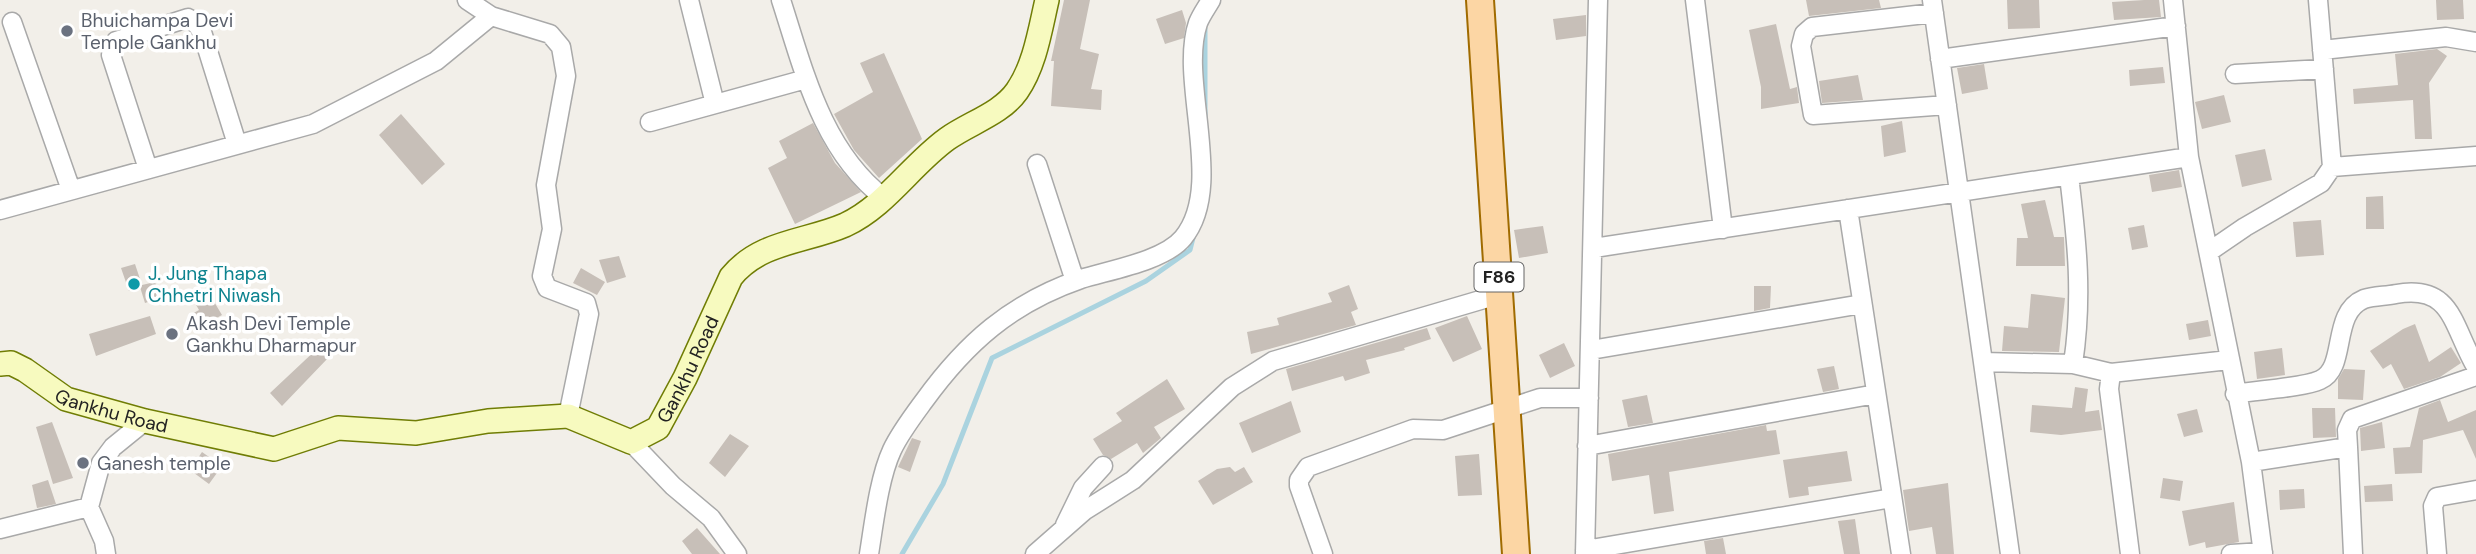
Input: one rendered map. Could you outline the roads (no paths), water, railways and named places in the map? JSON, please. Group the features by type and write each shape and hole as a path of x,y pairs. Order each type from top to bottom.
{"main road":[{"name":"Gankhu Road","path":"0,364 11,363 25,370 66,399 145,421 274,449 338,428 416,433 488,421 568,416 631,442 658,428 685,378 731,277 743,263 787,243 853,221 871,211 947,139 1006,103 1017,91 1035,50 1047,0"},
{"name":"F86","path":"1480,0 1516,554"}],"street":[{"path":"467,0 491,16 550,34 561,47 566,76 546,185 552,229 542,276 547,288 586,303 589,314 568,416"},
{"path":"690,0 715,104"},
{"path":"781,0 822,119 862,181 884,198"},
{"path":"869,554 891,451 954,360 990,327 1020,307 1075,281 1169,250 1191,226 1200,191 1201,163 1194,47 1198,23 1211,0"},
{"path":"1598,0 1585,552 1892,499"},
{"path":"1695,0 1723,229"},
{"path":"2173,0 2189,157 2201,224 2210,251 2235,394 2251,462 2263,553 2231,554"},
{"path":"2210,251 2245,227 2321,183 2332,167 2318,0"},
{"path":"1947,104 1813,116 1801,46 1804,34 1812,27 1933,6 1940,59 1947,104 2010,554"},
{"path":"0,210 313,124 436,61 491,16"},
{"path":"148,169 111,55 112,47 116,41 188,18 195,22 202,32 237,144"},
{"path":"12,22 71,190"},
{"path":"1940,59 2176,26"},
{"path":"2322,50 2446,37 2476,42"},
{"path":"2235,74 2323,69"},
{"path":"650,122 806,79"},
{"path":"2332,167 2476,156"},
{"path":"1594,248 2189,157"},
{"path":"1037,164 1075,281"},
{"path":"2069,176 2080,271 2079,324 2073,364"},
{"path":"1848,209 1901,554"},
{"path":"2235,394 2319,381 2333,366 2345,319 2351,309 2364,300 2419,290 2444,303 2476,367"},
{"path":"1035,554 1084,511 1133,480 1232,387 1273,361 1501,294"},
{"path":"1591,350 1862,304"},
{"path":"1983,362 2073,364 2111,373 2229,360"},
{"path":"2111,373 2110,401 2130,554"},
{"path":"2353,554 2347,430 2352,419 2476,376"},
{"path":"1587,446 1876,394"},
{"path":"1323,554 1299,486 1299,480 1308,467 1413,429 1443,430 1540,398 1588,398"},
{"path":"106,554 104,541 89,507 101,463 113,447 145,421"},
{"path":"631,442 673,486 711,518 737,554"},
{"path":"2251,462 2348,447"},
{"path":"1064,528 1069,511 1083,488 1103,466"},
{"path":"2437,554 2433,506 2437,497 2476,490"},
{"path":"0,529 89,507"}],"waterway":[{"path":"1205,29 1205,117"},
{"path":"902,554 943,484 992,358 1146,281 1190,250 1194,234"}],"place":[{"name":"Bhuichampa Devi Temple Gankhu","path":"67,31"},
{"name":"J. Jung Thapa Chhetri Niwash","path":"134,284"},
{"name":"Akash Devi Temple Gankhu Dharmapur","path":"172,334"},
{"name":"Ganesh temple","path":"83,463"}]}
